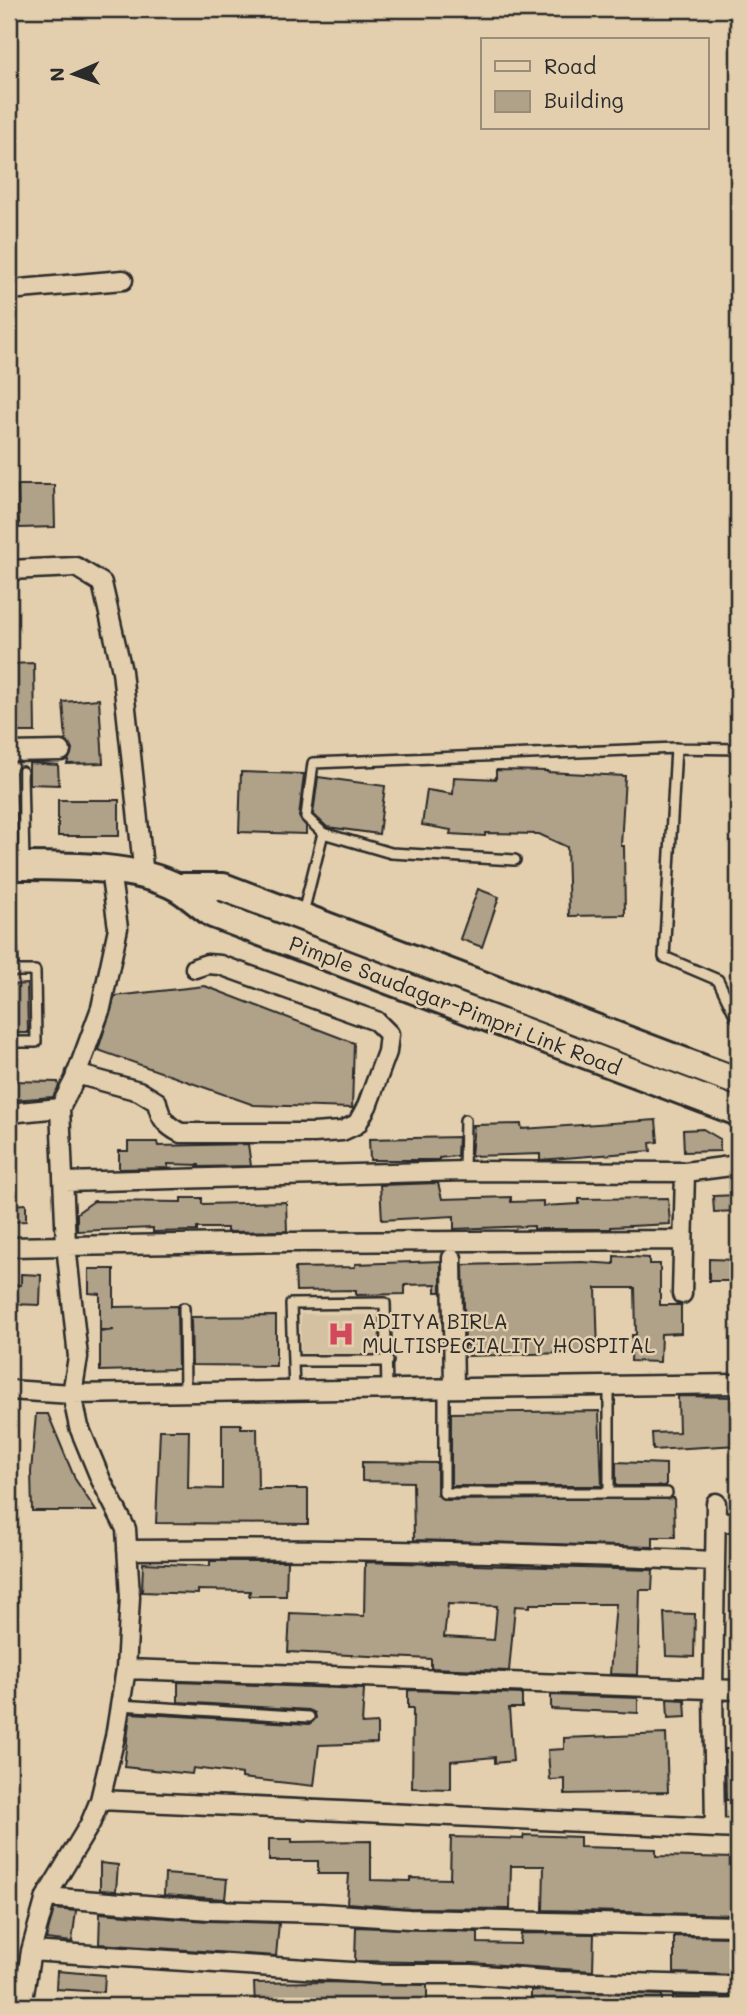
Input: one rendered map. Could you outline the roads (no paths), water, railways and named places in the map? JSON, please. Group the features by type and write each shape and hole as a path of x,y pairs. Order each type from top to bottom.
{"street":[{"path":"9,290 123,280"},
{"path":"9,570 76,567 102,583 122,671 144,876"},
{"path":"9,752 61,751"},
{"name":"Pimple Saudagar-Pimpri Link Road","path":"14,866 110,870 144,876 178,887 223,887 738,1082"},
{"path":"22,2006 31,1951 46,1897 100,1800 115,1737 126,1669 130,1597 126,1530 79,1427 72,1394 78,1357 66,1245 60,1108 101,1008 117,928 110,870"},
{"name":"Pimple Saudagar-Pimpri Link Road","path":"178,887 213,914 738,1112"},
{"path":"76,1074 139,1091 157,1102 159,1113 168,1127 181,1133 314,1133 342,1131 357,1124 367,1106 387,1052 389,1034 376,1021 220,965 206,964 195,968"},
{"path":"9,1113 60,1108"},
{"path":"65,1182 464,1171 685,1172 738,1165"},
{"path":"682,1294 685,1172"},
{"path":"9,1247 683,1240"},
{"path":"449,1388 452,1258"},
{"path":"9,1390 72,1394 738,1384"},
{"path":"715,1828 713,1689 716,1503"},
{"path":"716,1522 738,1522"},
{"path":"127,1550 301,1548 537,1553 715,1561"},
{"path":"126,1669 738,1690"},
{"path":"100,1800 738,1829"},
{"path":"46,1897 209,1910 410,1919 738,1926"},
{"path":"31,1951 381,1974 472,1974 559,1981 738,1986"}],"lane":[{"path":"514,860 391,853 323,833 306,817 313,763 676,748 738,749"},
{"path":"676,748 664,957 718,980 738,1018"},
{"path":"9,1042 36,1042 35,971 11,971 14,866 22,772"},
{"path":"301,917 323,833"},
{"path":"464,1171 465,1120"},
{"path":"294,1391 290,1304 385,1303 387,1390"},
{"path":"184,1308 185,1392"},
{"path":"293,1361 388,1361"},
{"path":"609,1386 609,1493"},
{"path":"449,1388 444,1493 667,1493"},
{"path":"120,1704 310,1717"}],"place":[{"name":"ADITYA BIRLA MULTISPECIALITY HOSPITAL","path":"341,1334"}]}
